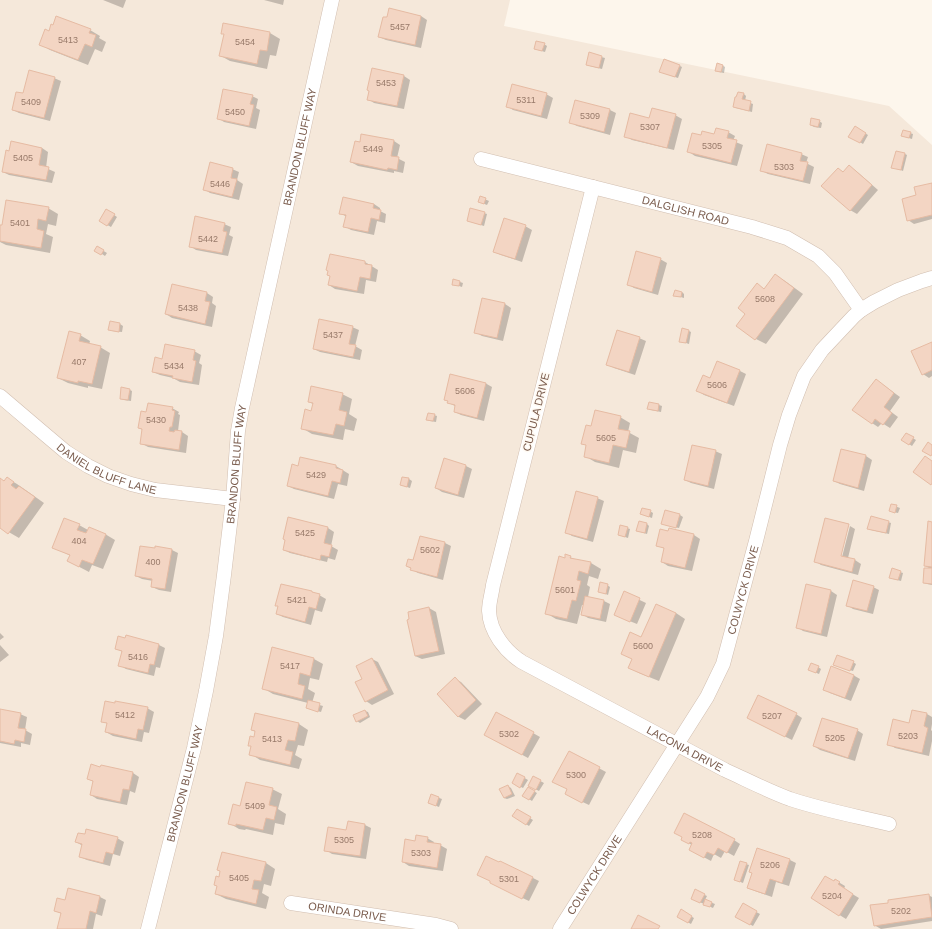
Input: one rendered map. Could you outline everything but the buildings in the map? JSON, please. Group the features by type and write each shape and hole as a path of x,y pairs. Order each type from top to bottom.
{"street":[{"name":"BRANDON BLUFF WAY","path":"148,929 194,748 206,691 216,636 233,499 236,454 242,408 332,0"},
{"name":"DALGLISH ROAD","path":"481,159 752,227 787,238 818,256 835,273 861,310"},
{"name":"CUPULA DRIVE","path":"497,637 493,630 489,610 493,585 593,187"},
{"name":"COLWYCK DRIVE","path":"560,929 707,697 723,664 780,445 789,415 804,376 822,350 861,310 898,290 922,280 932,278"},
{"name":"DANIEL BLUFF LANE","path":"0,396 66,452 88,466 108,476 155,490 233,499"},
{"name":"LACONIA DRIVE","path":"497,637 513,656 522,662 725,770 760,787 790,799 889,824"},
{"name":"ORINDA DRIVE","path":"291,903 436,925 451,929"}],"shaded area":[{"path":"0,0 510,0 504,26 889,106 932,145 932,929 0,929"}]}
